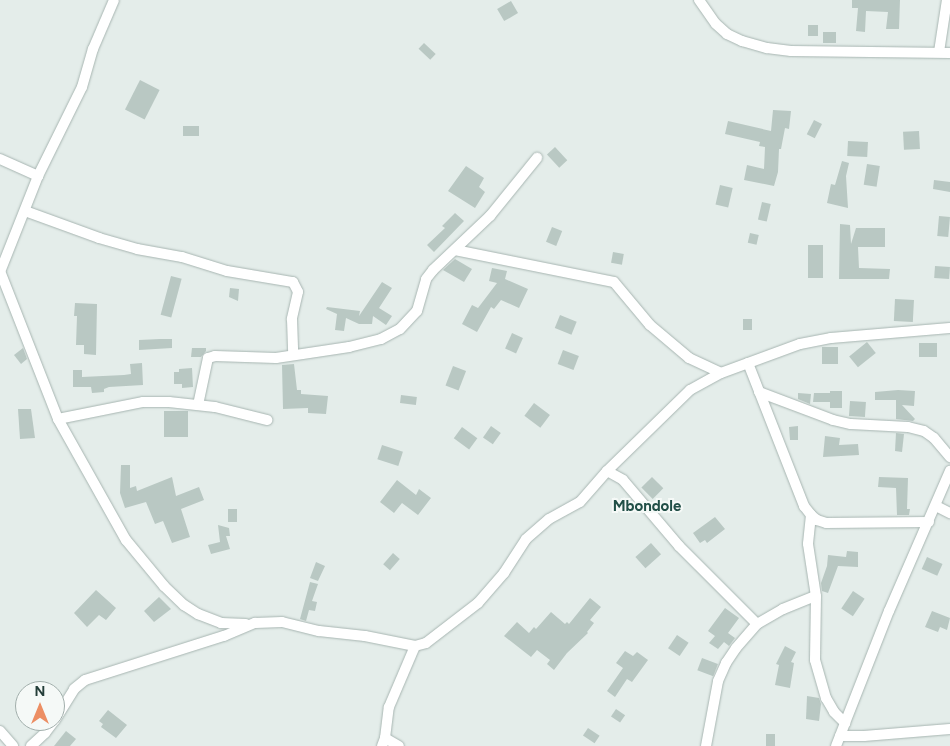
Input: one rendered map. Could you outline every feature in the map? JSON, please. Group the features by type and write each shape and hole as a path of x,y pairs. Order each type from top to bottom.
{"street":[{"path":"114,0 93,49 82,87 38,176 0,271 58,419 126,540 164,586 184,605 210,620 228,624 282,622 320,631 415,646 438,635 478,603 504,573 526,539 549,519 580,502 607,471 690,390 721,373 800,344 831,338 950,328"},
{"path":"699,0 716,24 727,34 742,42 767,48 791,51 950,53"},
{"path":"939,52 946,0"},
{"path":"198,405 208,358 215,356 260,358 293,355 349,347 392,334 410,320 417,311 426,279 433,270 490,216 537,158"},
{"path":"0,159 38,176"},
{"path":"25,211 99,238 136,249 182,257 227,271 293,282 298,292 292,319 293,355"},
{"path":"455,250 614,282 650,325 689,358 721,373"},
{"path":"748,363 804,506 811,515 817,520 826,523 929,522"},
{"path":"760,392 833,420 850,424 908,427 924,431 934,438 950,457"},
{"path":"58,419 143,402 198,405 267,420"},
{"path":"607,471 623,480 678,546 757,624"},
{"path":"836,746 889,611 950,472"},
{"path":"936,506 950,513"},
{"path":"811,515 808,544 816,596 814,650 818,680 834,712 845,723"},
{"path":"706,746 718,681 726,663 757,624 782,609 816,596"},
{"path":"65,704 74,689 85,680 224,636 255,623"},
{"path":"399,746 384,742 389,707 415,646"},
{"path":"840,736 864,736 950,729"},
{"path":"0,730 13,746"},
{"path":"31,746 47,731"}],"building":[{"path":"852,0 900,0 899,29 886,29 888,12 866,11 865,32 856,31 858,8 852,8"},
{"path":"511,1 518,13 504,21 497,9"},
{"path":"808,25 818,25 818,36 808,36"},
{"path":"823,32 836,32 836,43 823,43"},
{"path":"424,43 436,54 430,60 419,49"},
{"path":"140,80 160,90 145,119 125,109"},
{"path":"773,110 791,111 789,129 785,128 781,149 779,149 778,172 774,186 744,180 747,165 764,169 765,147 759,146 760,142 725,134 728,121 771,131"},
{"path":"814,120 822,124 815,138 807,134"},
{"path":"183,126 199,126 199,136 183,136"},
{"path":"919,131 920,149 904,150 903,132"},
{"path":"848,141 868,142 867,157 847,156"},
{"path":"555,147 567,160 559,168 547,155"},
{"path":"842,161 849,163 846,176 848,208 827,203 831,184 835,185"},
{"path":"867,164 880,166 877,187 864,185"},
{"path":"466,166 484,178 479,187 485,192 475,208 448,191"},
{"path":"934,180 950,182 950,192 933,189"},
{"path":"720,185 733,188 728,207 716,204"},
{"path":"762,202 771,204 767,222 758,220"},
{"path":"455,213 464,221 434,252 427,245 445,228 442,226"},
{"path":"939,216 950,217 948,237 937,236"},
{"path":"840,224 850,225 851,244 856,228 885,228 885,247 858,247 859,268 890,269 889,279 839,279"},
{"path":"552,227 562,231 556,246 546,242"},
{"path":"750,233 759,235 757,245 748,243"},
{"path":"808,245 823,245 823,278 808,278"},
{"path":"613,252 624,254 622,265 611,263"},
{"path":"455,259 472,269 464,282 443,270"},
{"path":"935,266 950,267 949,279 934,278"},
{"path":"492,268 507,271 505,279 528,289 519,308 501,300 494,309 491,307 477,332 462,324 472,305 478,308 497,283 489,281"},
{"path":"171,276 182,279 171,317 161,315"},
{"path":"382,282 392,288 379,308 392,316 386,325 373,316 372,324 359,324 346,318 344,331 335,330 337,314 326,309 327,307 360,311 359,316"},
{"path":"230,288 239,289 238,301 229,297"},
{"path":"895,299 914,300 913,322 894,321"},
{"path":"75,303 97,304 96,355 84,354 84,345 76,345 77,316 74,316"},
{"path":"560,315 577,322 571,335 555,328"},
{"path":"743,319 752,319 752,330 743,330"},
{"path":"512,333 523,338 516,353 505,349"},
{"path":"172,339 172,348 139,350 139,340"},
{"path":"867,342 876,353 858,367 849,356"},
{"path":"919,343 937,343 937,357 919,357"},
{"path":"822,347 838,347 838,364 822,364"},
{"path":"23,348 27,359 21,364 14,355"},
{"path":"192,348 206,348 206,351 201,357 191,357"},
{"path":"563,350 579,356 573,370 558,364"},
{"path":"142,363 143,385 109,387 104,389 104,392 92,393 91,387 73,387 73,370 82,370 82,377 124,375 131,374 130,364"},
{"path":"294,364 297,390 301,390 301,394 328,396 326,414 308,413 308,408 283,409 282,365"},
{"path":"453,366 466,371 459,391 445,386"},
{"path":"192,368 193,387 182,388 182,384 174,384 174,372 179,372 179,369"},
{"path":"830,391 842,391 842,408 830,408 830,402 813,402 814,393 830,393"},
{"path":"915,391 914,406 902,405 915,419 913,421 896,419 896,400 875,400 875,392"},
{"path":"798,393 811,394 810,404 798,399"},
{"path":"401,395 417,397 416,405 400,403"},
{"path":"850,401 866,402 865,417 849,416"},
{"path":"534,403 550,415 540,428 524,416"},
{"path":"18,409 31,409 35,438 20,439"},
{"path":"164,411 188,411 188,437 164,437"},
{"path":"491,426 501,433 493,444 483,437"},
{"path":"798,426 798,440 790,440 789,427"},
{"path":"462,427 477,438 469,449 454,438"},
{"path":"896,433 904,434 902,452 895,451"},
{"path":"825,436 840,438 839,445 858,444 859,455 823,457"},
{"path":"382,445 403,452 398,466 377,459"},
{"path":"121,465 130,465 130,488 136,486 137,491 172,477 176,496 199,487 204,500 181,509 190,537 172,543 163,521 155,524 146,502 125,508 120,493"},
{"path":"652,477 663,488 653,499 641,488"},
{"path":"879,477 908,478 907,509 910,509 909,515 897,515 896,488 878,487"},
{"path":"397,480 416,495 419,489 431,498 418,515 402,503 394,513 380,502"},
{"path":"228,509 237,509 237,522 228,522"},
{"path":"715,517 725,529 707,543 705,540 700,543 693,533"},
{"path":"218,525 229,528 230,536 226,536 230,549 211,554 208,545 220,542"},
{"path":"651,543 661,554 645,568 635,557"},
{"path":"847,551 858,552 858,567 838,566 828,593 822,591 821,583 827,566 828,555 846,557"},
{"path":"393,553 400,559 390,570 383,564"},
{"path":"927,557 943,564 937,576 922,569"},
{"path":"316,562 325,566 318,581 310,578"},
{"path":"310,582 318,584 312,601 317,602 315,611 309,610 306,621 300,619"},
{"path":"96,590 116,608 106,620 99,615 87,627 74,613"},
{"path":"853,591 865,599 853,616 841,608"},
{"path":"159,597 171,609 154,622 144,611"},
{"path":"590,598 601,607 590,620 594,623 588,633 567,653 554,670 547,664 550,660 537,650 531,657 504,636 517,622 529,633 534,627 536,629 551,612 565,624 567,622 569,624"},
{"path":"725,608 739,618 728,633 735,638 729,646 724,642 718,649 709,643 715,636 708,631"},
{"path":"932,611 950,618 947,630 940,627 938,632 925,627"},
{"path":"677,635 689,643 680,656 668,648"},
{"path":"785,646 796,652 791,662 794,663 790,688 775,685 779,665 776,664"},
{"path":"625,651 633,656 637,652 648,660 632,682 627,679 615,697 607,691 623,668 616,663"},
{"path":"702,658 718,664 713,676 697,670"},
{"path":"807,696 819,698 821,704 819,721 806,719"},
{"path":"616,709 625,715 620,723 611,716"},
{"path":"108,710 127,725 116,738 101,727 103,724 99,721"},
{"path":"588,728 600,736 595,743 583,735"},
{"path":"66,731 76,739 70,746 54,746"},
{"path":"766,734 775,734 775,746 766,746"}],"district":[{"name":"Mbondole","path":"647,507"}]}
